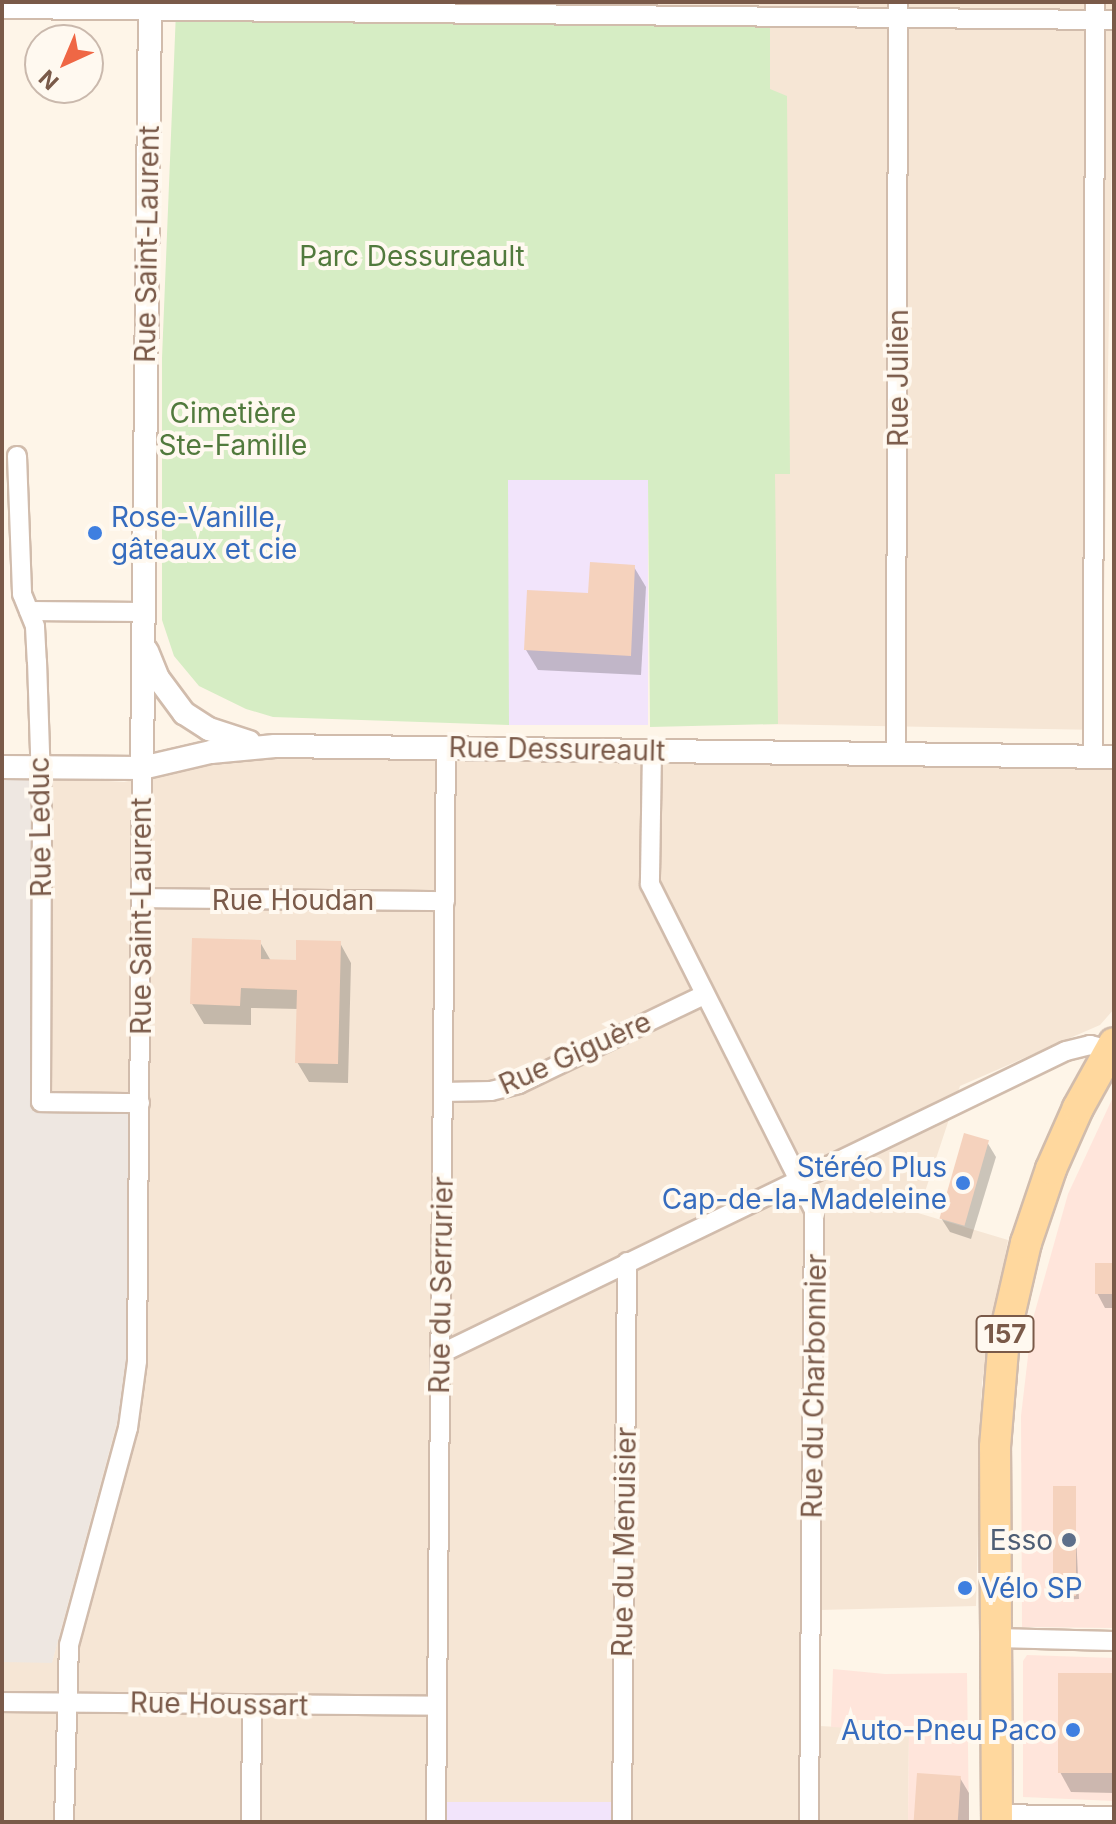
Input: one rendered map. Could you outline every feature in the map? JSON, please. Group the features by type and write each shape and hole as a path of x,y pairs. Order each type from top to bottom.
{"main road":[{"name":"157","path":"997,1818 995,1435 1008,1314 1029,1232 1051,1169 1078,1108 1112,1046"}],"street":[{"name":"Rue Saint-Laurent","path":"64,1822 66,1703 74,1622 124,1443 135,1389 150,6"},
{"path":"2,9 348,6 1095,11 1114,20"},
{"name":"Rue Julien","path":"896,754 898,10"},
{"path":"1095,11 1103,757"},
{"name":"Rue Leduc","path":"17,456 10,487 22,594 35,627 42,813 41,1102 140,1103"},
{"path":"29,611 142,623 158,678 184,713 209,729 262,746"},
{"name":"Rue Dessureault","path":"2,767 142,768 211,752 262,746 1103,757"},
{"name":"Rue du Serrurier","path":"436,1822 446,748"},
{"name":"Rue du Charbonnier","path":"652,750 648,877 704,995 809,1197 816,1224 809,1822"},
{"name":"Rue Houdan","path":"142,898 445,901"},
{"name":"Rue Giguère","path":"443,1092 500,1090 519,1084 704,995"},
{"path":"440,1354 798,1178 1066,1051 1090,1045 1112,1046"},
{"name":"Rue du Menuisier","path":"622,1822 627,1262"},
{"path":"996,1638 1114,1641"},
{"name":"Rue Houssart","path":"2,1702 436,1706"},
{"path":"251,1822 252,1704"},
{"path":"997,1818 1114,1816"}],"shaded area":[{"path":"151,2 1114,2 1114,20"},
{"path":"770,25 1114,31 1102,730 758,724"},
{"path":"508,480 648,480 648,725 508,725"},
{"path":"277,757 1114,768 1114,1009 1100,1025 960,1086 918,1213 1008,1240 982,1382 976,1606 820,1610 820,1726 909,1731 908,1822 2,1822 2,1662 52,1662 130,1375 35,1108 28,776 124,782 213,763"},
{"path":"2,760 36,760 35,1108 129,1109 130,1375 52,1663 2,1662"},
{"path":"1114,1095 1114,1628 1022,1627 1021,1416 1032,1322 1068,1194"},
{"path":"1027,1655 1114,1658 1114,1801 1023,1797 1023,1661"},
{"path":"833,1669 885,1674 967,1673 969,1822 908,1822 909,1731 831,1727"},
{"path":"441,1802 615,1802 615,1822 441,1822"}],"green space":[{"name":"Parc Dessureault","path":"176,11 770,17 770,89 787,96 790,474 775,474 778,724 650,727 648,480 508,480 509,725 273,717 246,709 199,686 174,656 162,620 162,358"}],"building":[{"path":"590,562 635,565 631,656 524,650 527,590 588,593"},
{"path":"192,938 261,940 261,959 296,960 296,940 341,941 338,1064 295,1063 297,990 241,988 240,1006 190,1004"},
{"path":"964,1133 989,1140 964,1226 939,1219"},
{"path":"1095,1263 1114,1263 1114,1294 1095,1294"},
{"path":"1053,1486 1076,1486 1076,1596 1053,1596"},
{"path":"1058,1673 1113,1673 1113,1773 1058,1773"},
{"path":"917,1773 961,1776 958,1822 914,1822"}],"place":[{"name":"Rose-Vanille, gâteaux et cie","path":"95,533"},
{"name":"Stéréo Plus Cap-de-la-Madeleine","path":"963,1183"},
{"name":"Esso","path":"1069,1540"},
{"name":"Vélo SP","path":"965,1588"},
{"name":"Auto-Pneu Paco","path":"1073,1730"}],"park label":[{"name":"Cimetière Ste-Famille","path":"233,429"}]}
